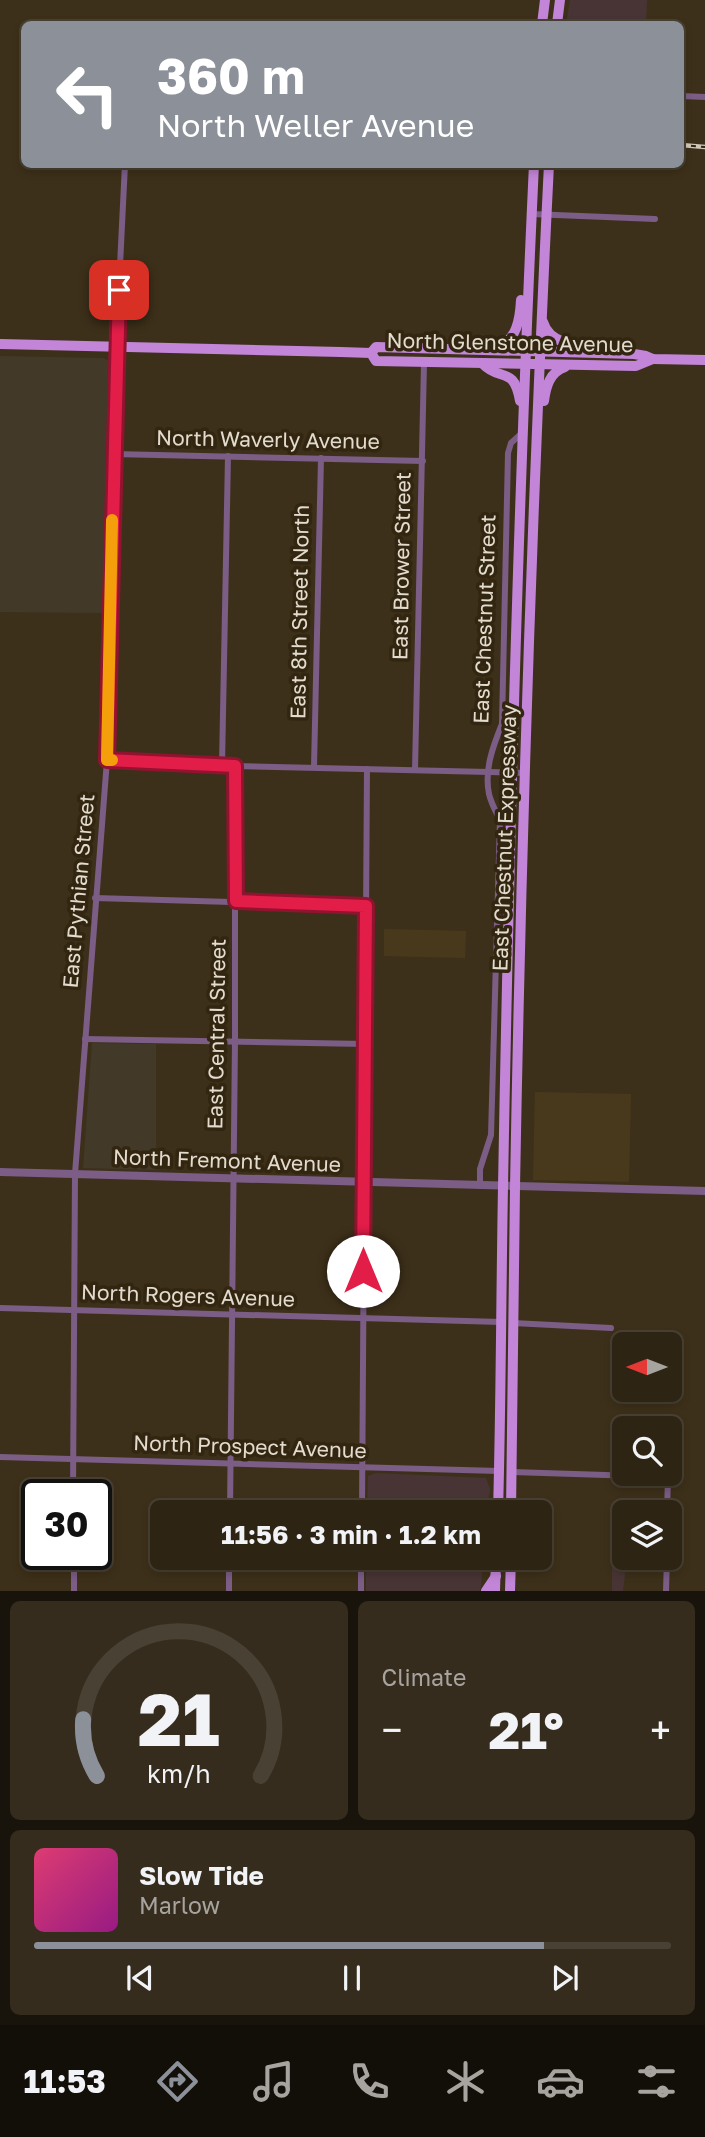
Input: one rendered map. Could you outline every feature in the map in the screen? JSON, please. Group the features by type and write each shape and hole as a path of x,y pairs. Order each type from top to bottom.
{"main road":[{"path":"542,21 545,0"},
{"path":"557,21 560,0"},
{"name":"East Chestnut Expressway","path":"511,1500 513,1323 509,1186 513,772 534,168"},
{"name":"East Chestnut Expressway","path":"498,1500 501,1322 509,1186 539,365 549,168"},
{"path":"491,349 507,343 519,323 527,229 531,214"},
{"path":"541,316 546,331 554,339 634,354"},
{"name":"North Glenstone Avenue","path":"0,344 371,353"},
{"name":"North Glenstone Avenue","path":"371,353 376,347 491,349 634,354 653,359"},
{"name":"North Glenstone Avenue","path":"371,353 376,361 424,363 636,366 653,359 705,360"},
{"path":"482,364 489,371 506,375 516,384 524,417"},
{"path":"534,515 540,495 546,387 556,371 574,365"},
{"path":"495,1591 496,1570"},
{"path":"511,1570 512,1589"},
{"path":"486,1591 496,1576"}],"street":[{"path":"684,96 705,97"},
{"name":"East Pythian Street","path":"73,1479 75,1174 107,760 116,347 125,168"},
{"path":"531,214 655,219"},
{"name":"East Brower Street","path":"415,770 424,363"},
{"name":"East Chestnut Street","path":"480,1186 480,1169 491,1135 500,820 489,794 490,753 502,724 508,453 511,443 523,433"},
{"name":"North Waverly Avenue","path":"113,454 422,461"},
{"path":"222,765 228,456"},
{"name":"East 8th Street North","path":"314,767 321,458"},
{"path":"107,760 526,773"},
{"name":"East Central Street","path":"230,1500 235,766"},
{"path":"362,1500 367,769"},
{"path":"95,898 366,906"},
{"path":"85,1038 365,1044"},
{"name":"North Fremont Avenue","path":"0,1172 705,1191"},
{"name":"North Rogers Avenue","path":"0,1308 501,1322"},
{"path":"513,1323 611,1328"},
{"name":"North Prospect Avenue","path":"0,1457 499,1471"},
{"path":"512,1472 668,1476 667,1500"},
{"path":"74,1570 74,1591"},
{"path":"229,1570 229,1591"},
{"path":"361,1570 361,1591"},
{"path":"666,1591 667,1570"}],"shaded area":[{"path":"570,0 647,0 646,21 567,19"},
{"path":"0,356 103,358 109,361 103,613 0,612"},
{"path":"384,929 466,931 465,958 384,956"},
{"path":"92,1043 156,1044 156,1170 83,1168"},
{"path":"535,1092 631,1094 629,1182 533,1180"},
{"path":"376,1473 486,1478 490,1489 489,1500 367,1500 368,1476"},
{"path":"366,1570 482,1570 480,1591 366,1591"},
{"path":"612,1570 626,1570 623,1591 612,1591"}],"railway":[{"path":"684,145 705,147"}],"slow traffic":[{"path":"112,520 107,760 112,760"}],"route":[{"path":"119,290 107,760 235,766 236,901 366,906 363,1271"}]}
